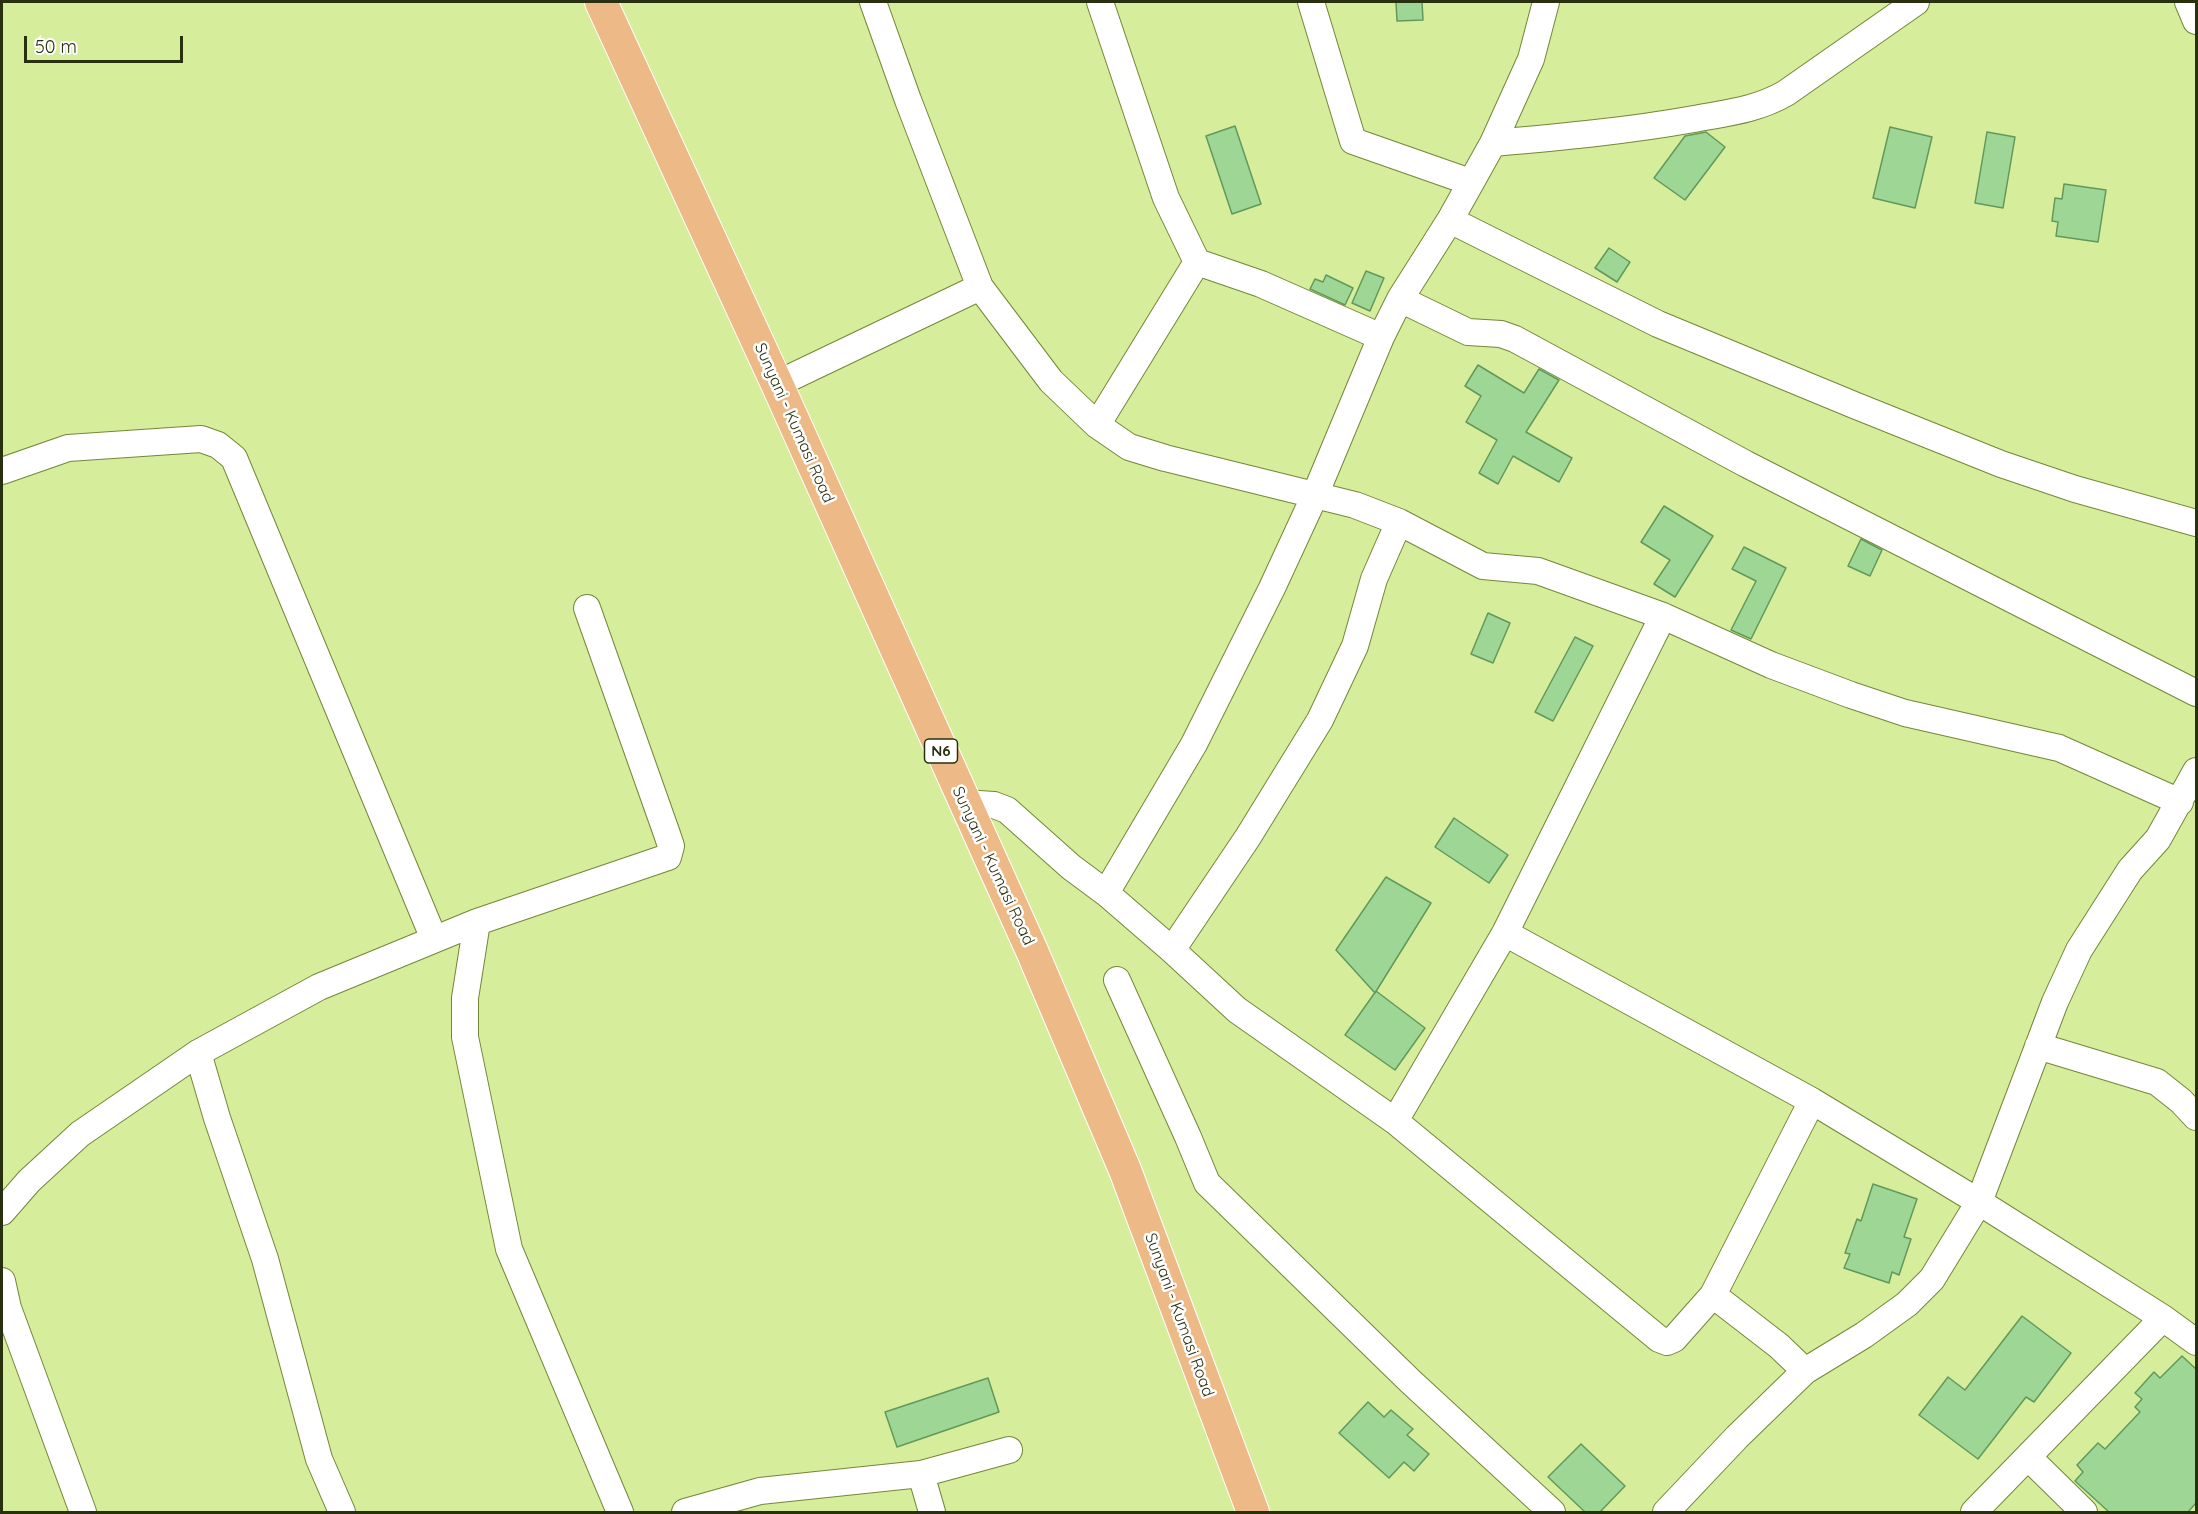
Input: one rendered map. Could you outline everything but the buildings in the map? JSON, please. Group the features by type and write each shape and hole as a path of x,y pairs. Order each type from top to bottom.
{"main road":[{"name":"Sunyani - Kumasi Road","path":"603,2 1032,951 1125,1170 1253,1512"}],"street":[{"path":"873,2 980,287 1051,381 1098,425 1129,447 1355,505 1399,522 1483,566 1538,571 1663,616 1771,665 1851,696 1905,713 2059,748 2180,802"},
{"path":"1100,2 1166,198 1197,262 1262,284 1381,337"},
{"path":"1311,2 1353,141 1470,182"},
{"path":"1106,893 1194,744 1272,588 1315,495 1381,337 1400,299 1450,220 1493,143 1531,59 1546,2"},
{"path":"1493,143 1629,130 1742,111 1769,103 1916,2"},
{"path":"2188,2 2196,21"},
{"path":"1450,220 1658,324 1854,405 2001,464 2075,489 2196,523"},
{"path":"1098,425 1197,262"},
{"path":"777,384 980,287"},
{"path":"1400,299 1468,332 1502,334 1515,339 1746,464 2196,693"},
{"path":"2,471 68,448 201,439 218,444 234,458 434,939"},
{"path":"1173,950 1248,837 1320,720 1355,646 1374,579 1399,522"},
{"path":"2,1212 80,1134 198,1053 319,987 477,922 668,857 671,846 587,608"},
{"path":"1395,1122 1505,933 1663,616"},
{"path":"1666,1512 1737,1437 1805,1371 1864,1335 1907,1304 1932,1279 1979,1202 2055,1002 2079,950 2130,870 2158,839 2196,771"},
{"path":"964,803 994,805 1007,810 1071,867 1106,893 1173,950 1237,1010 1395,1122 1659,1339 1667,1342 1674,1339 1713,1295 1812,1101"},
{"path":"477,922 465,998 465,1037 472,1081 509,1249 620,1512"},
{"path":"1505,933 1812,1101 1979,1202 2163,1318 2196,1342"},
{"path":"1117,980 1207,1183 1410,1381 1552,1512"},
{"path":"2038,1046 2157,1082 2181,1101 2196,1117"},
{"path":"198,1053 217,1118 265,1260 319,1459 342,1512"},
{"path":"2,1281 8,1308 83,1512"},
{"path":"1713,1295 1779,1346 1805,1371"},
{"path":"1974,1512 2163,1318"},
{"path":"685,1512 760,1491 921,1474 1009,1450"},
{"path":"2028,1457 2084,1512"},
{"path":"921,1474 932,1512"}]}
